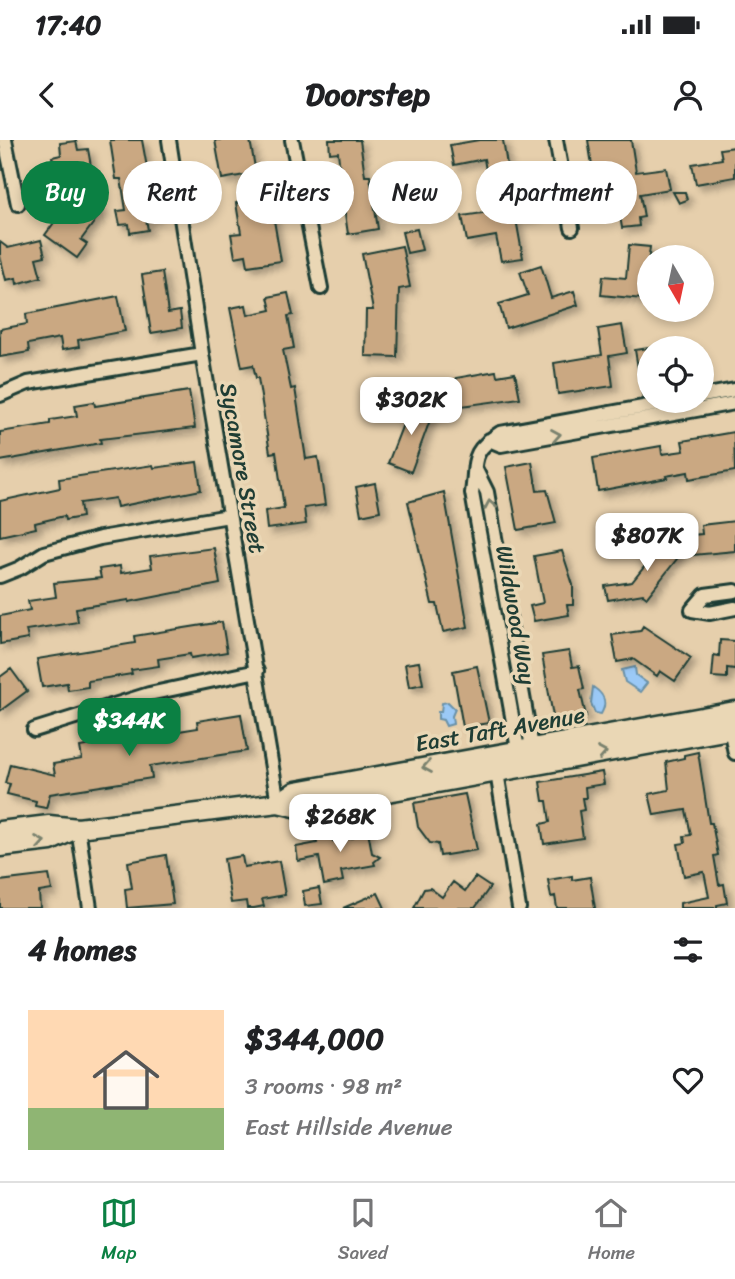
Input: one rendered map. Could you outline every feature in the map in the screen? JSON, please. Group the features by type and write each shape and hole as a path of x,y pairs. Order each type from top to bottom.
{"street":[{"path":"5,140 18,204"},
{"name":"Sycamore Street","path":"169,140 202,354 278,803"},
{"path":"292,140 321,288"},
{"path":"556,140 572,228"},
{"path":"0,395 28,383 202,354"},
{"path":"714,394 735,390"},
{"path":"489,440 501,445 735,403"},
{"path":"489,440 500,433 637,408"},
{"name":"Wildwood Way","path":"489,440 477,452 474,460 487,492 512,635 527,758"},
{"name":"Wildwood Way","path":"476,470 472,493 498,636 527,758"},
{"path":"0,576 20,568 44,553 100,538 229,516"},
{"path":"735,591 705,595 692,610 710,614 735,608"},
{"path":"498,636 512,635"},
{"path":"34,730 149,694 257,671"},
{"path":"732,720 735,753"},
{"name":"East Taft Avenue","path":"0,831 49,825 78,828 278,803 296,791 495,764 732,720"},
{"path":"495,764 519,908"},
{"path":"78,828 90,908"},
{"name":"East Taft Avenue","path":"0,848 51,841 78,828"}],"water":[{"path":"635,667 636,675 647,683 640,692 625,682 622,670"},
{"path":"593,687 604,699 601,714 595,713 591,703"},
{"path":"448,702 455,709 453,724 446,726 443,720 438,719 438,712 441,712 442,703"}],"building":[{"path":"110,140 142,140 146,161 123,161 123,191 121,179 116,179"},
{"path":"215,140 250,140 254,161 236,161 236,177 222,179 222,161 219,161"},
{"path":"329,140 360,140 365,176 368,176 368,224 377,224 378,229 348,234 347,224 354,224 354,161 339,161 338,152 330,153"},
{"path":"479,140 503,140 506,161 484,159 462,163 462,161 453,161 450,145"},
{"path":"588,140 631,140 634,161 591,161"},
{"path":"76,141 78,150 88,149 90,161 53,161 52,157 61,155 60,143"},
{"path":"735,147 735,177 696,184 692,164 722,159 720,149"},
{"path":"666,168 670,189 640,194 644,217 638,218 639,226 622,228 621,224 637,224 637,172"},
{"path":"673,192 685,192 687,200 679,203"},
{"path":"123,210 123,224 129,224 120,225 117,211"},
{"path":"476,214 476,224 517,224 523,258 501,261 496,236 467,241 462,216"},
{"path":"53,224 93,224 81,240 87,244 77,258 45,235"},
{"path":"129,224 147,224 148,230 130,233"},
{"path":"240,224 275,224 281,261 248,266 246,255 235,257 231,234 241,233"},
{"path":"417,229 422,250 407,253 402,232"},
{"path":"41,240 45,256 36,258 41,277 17,284 16,278 6,280 0,256 0,242 8,248"},
{"path":"629,245 637,246 637,298 601,295 603,276 626,278"},
{"path":"402,246 410,287 399,289 397,357 365,356 366,310 373,310 362,254"},
{"path":"541,265 551,298 574,291 578,305 506,328 499,304 528,295 520,272"},
{"path":"162,272 168,313 180,311 182,328 151,333 142,275"},
{"path":"288,293 293,315 288,316 294,348 283,350 291,389 295,388 306,459 318,457 325,505 304,508 306,524 267,529 265,511 284,508 276,452 270,453 258,378 253,365 242,367 230,308 246,305 248,315 271,310 268,297"},
{"path":"118,296 125,331 78,340 79,347 62,350 60,338 28,344 29,352 0,357 0,329 27,324 26,314"},
{"path":"622,325 627,353 609,356 613,386 558,394 554,363 602,355 598,329"},
{"path":"496,371 497,376 515,373 520,398 462,406 456,378"},
{"path":"189,391 195,428 100,439 101,443 0,461 0,432 50,424 50,420 77,416 75,405 94,402 95,406"},
{"path":"412,401 434,409 411,472 388,463"},
{"path":"734,432 735,471 689,479 688,472 598,491 593,458 661,446 662,454 684,451 682,441"},
{"path":"197,462 201,490 117,507 115,498 80,503 82,517 65,520 64,516 35,523 36,528 0,536 0,501 60,488 59,479 153,465 154,468"},
{"path":"532,462 537,491 547,490 556,523 518,530 506,467"},
{"path":"375,483 380,511 361,515 356,487"},
{"path":"444,492 468,627 443,632 437,604 432,604 408,502"},
{"path":"735,521 735,551 693,555 691,535 702,534 701,525"},
{"path":"660,538 680,555 647,597 643,594 608,600 605,586 632,582 648,562 644,558"},
{"path":"214,548 220,584 129,602 76,608 78,622 26,630 28,639 0,644 0,616 30,610 28,601 56,597 54,583 101,578 99,569 120,566 121,573 152,568 150,556"},
{"path":"562,551 573,585 573,605 567,605 569,615 534,621 530,606 543,603 534,556"},
{"path":"222,622 227,652 191,658 190,654 158,659 159,666 131,670 132,674 88,681 88,687 68,690 67,683 42,687 37,659 135,643 134,636"},
{"path":"643,626 691,658 675,681 660,671 657,676 633,659 617,662 612,635 640,631"},
{"path":"720,640 735,641 735,669 727,668 727,678 712,677 714,655 719,656"},
{"path":"569,651 572,667 579,666 584,689 580,690 586,716 554,722 542,655"},
{"path":"419,662 423,684 409,687 405,664"},
{"path":"477,666 489,723 463,727 453,671"},
{"path":"11,669 27,691 0,711 0,677"},
{"path":"241,714 247,751 150,766 152,778 50,794 46,808 35,806 36,801 7,794 10,784 5,783 10,764 55,775 53,764 82,759 80,747 104,743 103,740 149,733 147,724 164,722 166,733 198,728 197,721"},
{"path":"698,752 709,823 712,823 718,855 714,856 719,885 724,884 727,903 717,905 717,908 680,908 680,903 709,897 704,872 684,876 678,844 685,843 684,836 691,835 686,810 654,815 649,794 669,790 666,762"},
{"path":"602,772 604,784 585,787 586,798 582,798 584,810 579,811 583,838 544,844 541,824 550,822 547,801 543,801 540,782"},
{"path":"465,794 477,850 440,856 438,844 430,843 418,827 414,803"},
{"path":"367,825 372,853 380,857 374,862 375,865 341,871 343,881 324,885 319,857 298,861 296,847 317,843 315,835 331,832 333,841 353,838 351,828"},
{"path":"166,855 173,904 127,908 125,889 132,888 128,862"},
{"path":"242,856 244,867 279,861 285,895 262,899 264,906 254,908 247,908 246,901 231,903 224,859"},
{"path":"49,875 52,890 39,892 40,908 0,908 0,881"},
{"path":"572,876 572,880 590,877 595,908 557,908 555,896 551,897 548,880"},
{"path":"475,877 490,887 475,908 414,908 424,889 430,888 442,897 453,882 465,891"},
{"path":"319,888 322,904 305,906 303,891"},
{"path":"378,893 385,908 343,908"}]}
